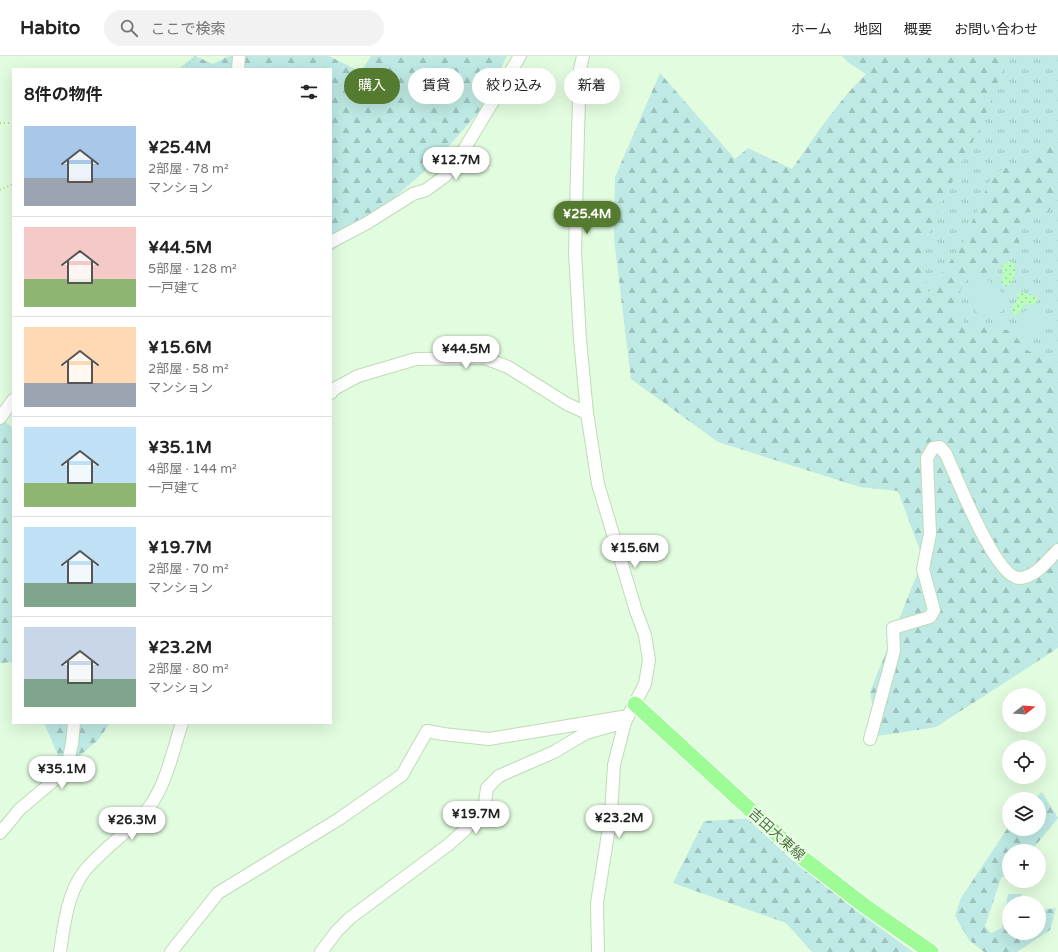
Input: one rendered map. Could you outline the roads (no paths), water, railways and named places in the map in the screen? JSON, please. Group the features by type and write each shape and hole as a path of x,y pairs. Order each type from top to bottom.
{"main road":[{"name":"吉田大東線","path":"630,714 804,859 866,907 931,952"}],"street":[{"path":"238,68 239,56"},
{"path":"332,241 367,223 413,194 426,190 445,176 459,158 520,56"},
{"path":"583,56 580,68 575,253 580,339 587,413 598,484 648,647 648,672 630,714 614,765 611,815 597,903 598,952"},
{"path":"332,391 358,376 416,359 484,358 508,367 567,404 587,413"},
{"path":"0,418 12,401"},
{"path":"870,739 894,652 893,628 930,617 934,610 923,569 930,534 927,458 933,448 940,447 946,454 979,526 998,560 1009,574 1018,578 1027,577 1035,572 1058,550"},
{"path":"171,952 218,893 339,820 402,775 427,731 489,739 630,714"},
{"path":"321,952 337,931 350,918 448,845 465,830 485,803 487,788 499,776 554,752 586,733 630,714"},
{"path":"0,833 20,809 58,777 68,762 74,724"},
{"path":"60,952 66,917 72,896 83,874 150,806 164,780 182,724"}]}
